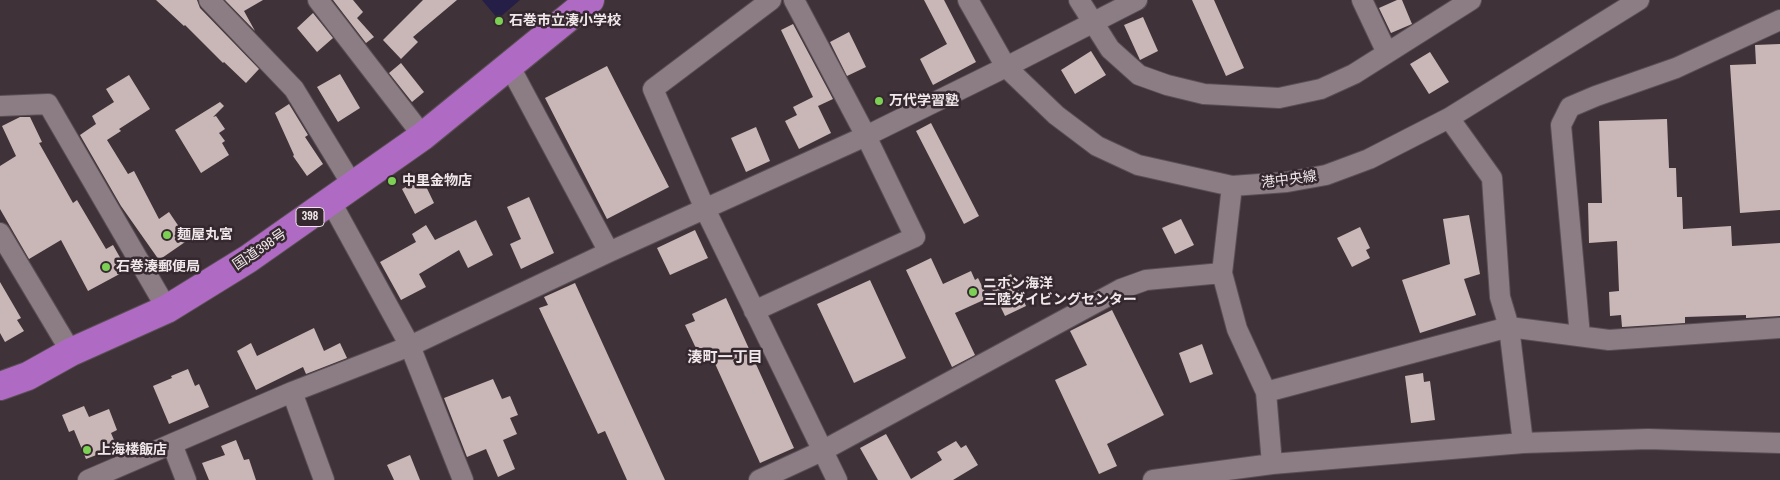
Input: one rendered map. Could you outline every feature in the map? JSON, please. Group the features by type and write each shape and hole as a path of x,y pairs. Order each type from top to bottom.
{"highway":[{"name":"国道398号","path":"0,386 28,376 72,352 167,309 248,259 423,136 590,0"}],"street":[{"path":"209,0 294,89 353,186"},
{"path":"318,0 423,136"},
{"path":"771,0 653,89 705,209 837,480"},
{"path":"754,311 915,237 866,136 794,0"},
{"name":"港中央線","path":"968,0 1006,67 1056,115 1097,146 1138,165 1232,186 1287,182 1326,175 1369,159 1449,118 1640,0"},
{"path":"1080,0 1110,49 1139,75 1204,94 1232,97 1279,98 1321,90 1354,74 1471,0"},
{"path":"88,480 292,392 410,346 609,252 866,136 1137,0"},
{"path":"1362,0 1387,53"},
{"path":"1580,336 1562,125 1570,107 1676,68 1780,20"},
{"path":"510,67 609,252"},
{"path":"0,106 48,104 167,309"},
{"path":"1449,118 1492,178 1500,297 1509,326 1523,443"},
{"path":"1232,186 1222,273 1238,330 1266,392 1272,464"},
{"path":"330,202 410,346 463,480"},
{"path":"0,233 72,352"},
{"path":"759,480 822,451 1121,289 1146,280 1222,273"},
{"path":"1266,392 1509,326 1609,340 1780,328"},
{"path":"292,392 324,480"},
{"path":"1153,480 1272,464 1523,443 1648,439 1780,443"},
{"path":"172,444 186,480"}],"shaded area":[{"path":"482,0 520,0 498,19"}],"building":[{"path":"156,0 197,0 200,8 259,69 246,83"},
{"path":"225,0 263,0 244,11 255,31"},
{"path":"333,0 353,0 363,12 357,18 374,37 366,43"},
{"path":"423,0 457,0 413,37 418,42 401,59 383,40"},
{"path":"924,0 944,0 976,62 933,85 920,59 947,44"},
{"path":"1192,0 1214,0 1244,68 1226,76"},
{"path":"1397,0 1402,0 1412,24 1391,33 1379,8"},
{"path":"313,13 333,38 317,52 297,28"},
{"path":"1143,17 1158,51 1140,60 1124,25"},
{"path":"793,24 833,99 818,106 831,133 799,149 785,121 797,115 793,107 813,97 781,30"},
{"path":"849,32 866,67 847,76 830,42"},
{"path":"1780,44 1780,210 1740,213 1730,65 1756,64 1755,45"},
{"path":"1091,51 1106,75 1075,94 1061,70"},
{"path":"1430,52 1449,82 1429,94 1410,64"},
{"path":"401,63 424,92 412,102 389,73"},
{"path":"607,66 669,187 607,219 545,98"},
{"path":"340,74 360,108 338,122 317,87"},
{"path":"129,75 150,109 119,129 121,131 107,140 128,174 134,171 159,219 169,212 188,240 159,260 121,206 80,135 96,124 92,116 114,102 106,89"},
{"path":"220,102 224,106 213,117 216,116 225,129 219,133 225,141 222,143 229,155 201,173 175,130"},
{"path":"289,104 308,135 305,137 323,164 307,176 293,156 275,113"},
{"path":"20,117 30,117 42,142 39,143 73,203 77,200 106,249 113,245 127,270 88,291 61,240 29,259 0,209 0,166 16,156 2,126"},
{"path":"1667,119 1669,168 1676,168 1677,197 1682,197 1683,229 1731,226 1732,246 1780,243 1780,316 1746,318 1746,315 1685,317 1685,323 1622,327 1621,315 1610,316 1609,292 1619,291 1617,241 1589,243 1588,203 1602,203 1599,121"},
{"path":"931,123 979,216 964,224 916,131"},
{"path":"756,127 770,161 746,172 731,138"},
{"path":"422,178 434,203 415,214 402,189"},
{"path":"529,197 554,253 521,269 510,244 521,239 507,207"},
{"path":"1469,215 1480,274 1464,279 1476,315 1420,333 1402,280 1450,264 1443,219"},
{"path":"1181,219 1194,245 1175,254 1162,228"},
{"path":"476,220 493,255 468,268 459,250 419,274 426,287 401,300 380,262 416,242 412,234 426,225 435,240"},
{"path":"1360,227 1370,248 1366,250 1370,258 1352,267 1337,238"},
{"path":"695,230 708,258 670,275 657,248"},
{"path":"931,258 943,284 971,271 975,280 978,278 988,298 955,313 975,355 952,367 906,270"},
{"path":"1011,274 1026,306 1005,316 990,285"},
{"path":"870,280 906,358 854,383 817,304"},
{"path":"0,282 21,318 17,320 24,331 5,342 0,333"},
{"path":"575,283 665,480 627,480 605,431 598,434 539,308 548,305 544,297"},
{"path":"726,298 794,448 760,463 712,357 702,361 685,325 695,321 692,314"},
{"path":"1112,310 1164,415 1107,444 1117,466 1099,474 1055,380 1087,365 1070,331"},
{"path":"314,328 324,351 340,343 347,358 306,374 303,367 256,390 237,351 251,343 257,356"},
{"path":"1202,344 1213,374 1190,383 1179,353"},
{"path":"188,369 195,386 199,384 209,407 169,424 153,386"},
{"path":"1423,373 1424,382 1430,381 1435,420 1411,423 1405,376"},
{"path":"493,379 502,399 510,396 518,415 510,418 517,434 503,440 515,469 498,477 486,449 467,457 444,398"},
{"path":"84,406 89,417 109,409 117,430 111,433 117,447 86,459 74,430 69,432 62,415"},
{"path":"886,434 911,479 942,460 937,452 956,441 961,448 966,445 978,465 953,480 878,480 860,448"},
{"path":"236,440 244,460 249,459 256,480 209,480 202,463 225,455 221,446"},
{"path":"410,455 420,480 394,480 387,465"}],"place":[{"name":"石巻市立湊小学校","path":"499,21"},
{"name":"万代学習塾","path":"879,101"},
{"name":"中里金物店","path":"392,181"},
{"name":"麺屋丸宮","path":"167,235"},
{"name":"石巻湊郵便局","path":"106,267"},
{"name":"ニホン海洋 三陸ダイビングセンター","path":"973,292"},
{"name":"上海楼飯店","path":"87,450"}],"district":[{"name":"湊町一丁目","path":"725,358"}]}
